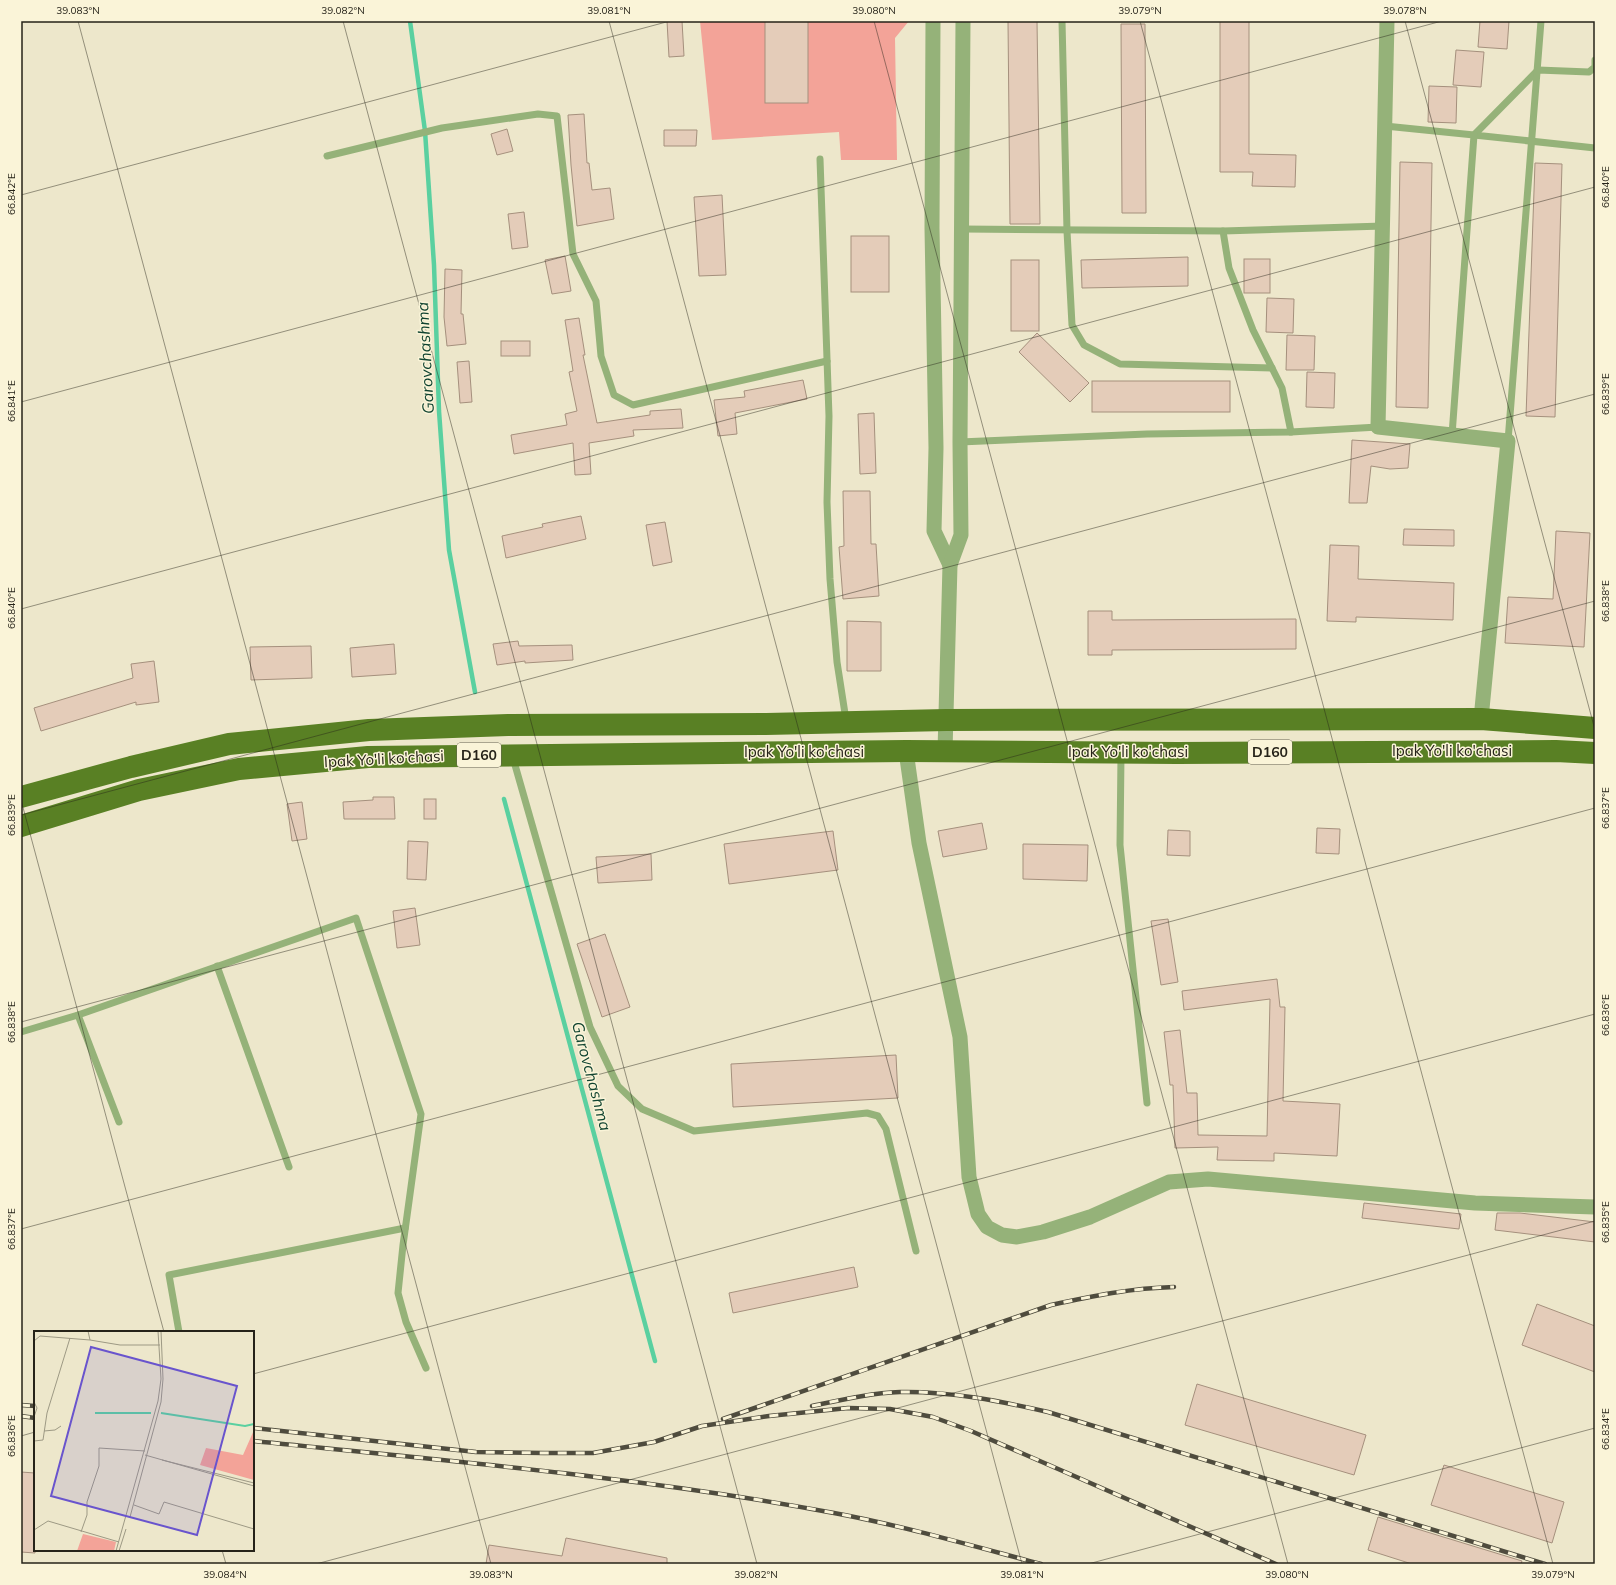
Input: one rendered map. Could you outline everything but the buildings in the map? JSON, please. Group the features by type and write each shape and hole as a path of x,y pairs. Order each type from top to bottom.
{"main road":[{"name":"Ipak Yo'li ko'chasi","path":"21,797 131,767 229,744 369,730 508,725 946,720 1481,719 1595,728"},
{"name":"Ipak Yo'li ko'chasi","path":"21,826 139,790 239,769 368,757 512,754 906,751 1510,751 1595,753"}],"street":[{"path":"933,21 932,228 936,448 934,531 950,564"},
{"path":"946,751 950,564 961,535 960,442 963,229 963,21"},
{"path":"1387,21 1384,226 1378,427 1508,441 1481,719"},
{"path":"906,751 919,843 960,1037 969,1177 978,1214 988,1227 1002,1235 1017,1237 1043,1232 1090,1217 1169,1182 1208,1179 1475,1203 1595,1207"}],"lane":[{"path":"1062,21 1067,231 1072,325 1084,345 1120,364 1272,368"},
{"path":"1508,441 1542,21"},
{"path":"1452,435 1474,135 1538,70 1589,72 1595,66 1595,60"},
{"path":"327,156 442,128 538,114 557,116 573,254 596,301 602,356 614,395 632,405 827,361"},
{"path":"1385,126 1532,140 1595,148"},
{"path":"820,159 829,416 828,502 830,579 837,662 846,722"},
{"path":"963,229 1223,231 1384,226"},
{"path":"1223,231 1228,268 1253,330 1282,388 1291,432"},
{"path":"960,442 1148,434 1291,432 1378,427"},
{"path":"1121,752 1120,845 1147,1103"},
{"path":"512,754 590,1027 618,1086 642,1109 694,1131 867,1113 878,1116 886,1129 916,1251"},
{"path":"21,1032 78,1014 356,918 421,1114 405,1228 398,1292 406,1322 426,1368"},
{"path":"218,966 289,1167"},
{"path":"78,1014 119,1122"},
{"path":"179,1331 169,1276 405,1228"}],"shaded area":[{"path":"700,21 909,21 895,38 897,160 841,160 839,132 712,140"}],"waterway":[{"name":"Garovchashma","path":"410,21 425,131 434,265 439,411 449,550 475,692"},
{"name":"Garovchashma","path":"504,799 655,1361"}],"railway":[{"path":"723,1419 1051,1305 1112,1293 1174,1287"},
{"path":"812,1406 878,1394 919,1392 956,1395 1030,1408 1048,1412 1545,1564"},
{"path":"21,1405 34,1406"},
{"path":"254,1428 476,1452 593,1453 654,1442 702,1426 769,1416 848,1408 890,1409 933,1417 971,1431 1276,1564"},
{"path":"21,1416 34,1418"},
{"path":"254,1441 544,1471 690,1489 762,1500 886,1524 1041,1564"}]}
